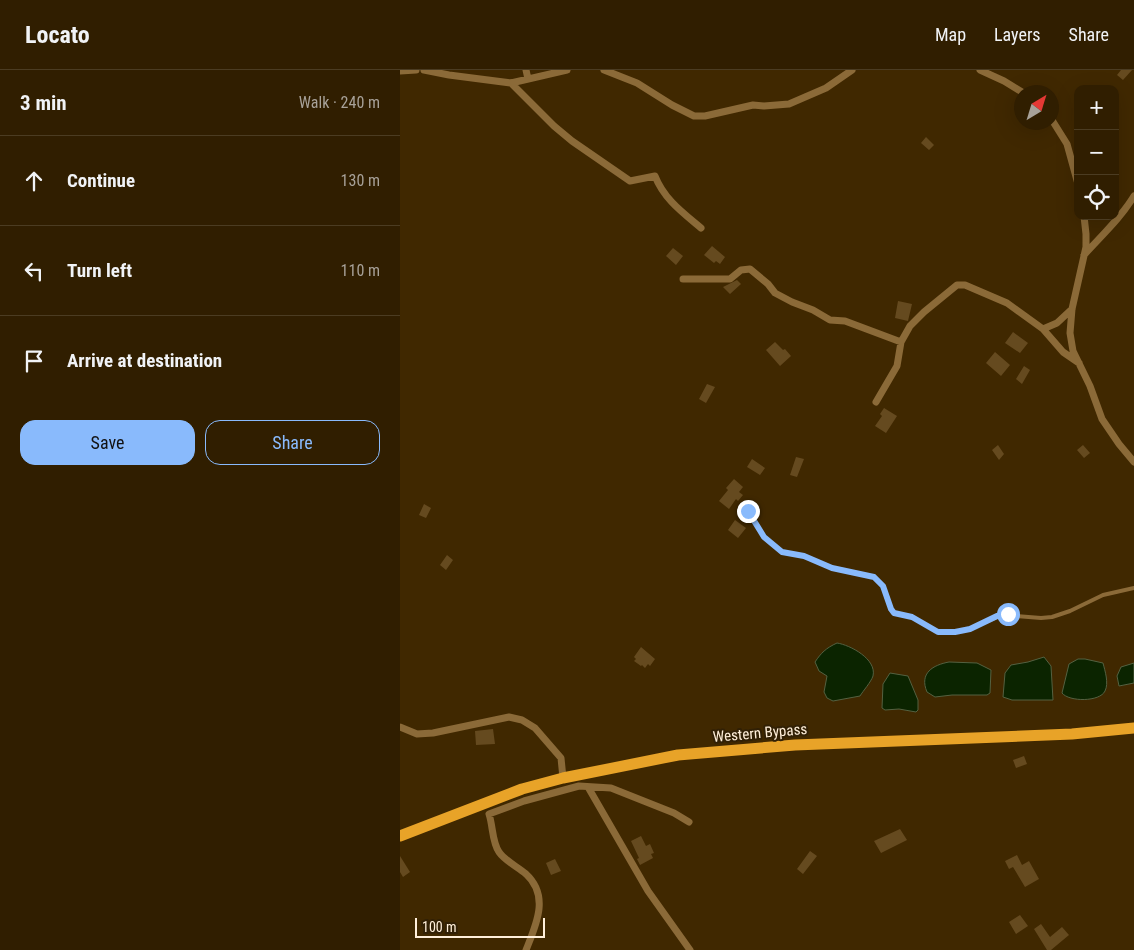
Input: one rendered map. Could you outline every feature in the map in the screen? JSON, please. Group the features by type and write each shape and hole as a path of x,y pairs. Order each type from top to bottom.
{"main road":[{"name":"Western Bypass","path":"400,836 522,789 563,778 678,755 795,745 1072,734 1134,728"}],"street":[{"path":"400,71 416,70"},
{"path":"424,70 480,80 512,83 567,70"},
{"path":"526,70 528,79"},
{"path":"604,70 637,83 672,105 694,116 705,116 753,106 789,104 826,88 852,70"},
{"path":"980,70 1014,87"},
{"path":"512,83 554,126 572,141 630,181 654,176 659,187 670,202 701,228"},
{"path":"1059,130 1067,144 1076,175"},
{"path":"1084,256 1122,215 1134,196"},
{"path":"1084,220 1086,234 1084,256 1072,309 1070,333 1073,351 1090,386 1102,419 1134,462"},
{"path":"683,279 730,279 741,270 750,269 768,284 775,293 792,302 813,310 830,320 845,320 901,342"},
{"path":"876,402 897,366 901,342 910,326 957,285 965,285 1007,303 1043,329 1064,352 1079,364"},
{"path":"1043,329 1057,323 1072,309"},
{"path":"400,727 417,734 433,733 509,717 522,720 535,728 562,758 563,778"},
{"path":"526,950 539,915 539,893 528,875 499,852 489,814 524,800 579,786 611,788 674,813 689,822"},
{"path":"588,787 648,891 690,950"}],"lane":[{"path":"748,511 764,537 782,552 804,556 832,568 874,577 883,586 894,613 912,617 938,632 955,632 970,629 1002,614 1041,618 1052,617 1070,611 1103,595 1134,588"}],"shaded area":[{"path":"837,643 855,650 867,659 871,664 873,676 860,696 833,701 827,698 824,692 827,676 819,671 815,662 824,651"},
{"path":"1044,657 1051,666 1053,700 1012,700 1003,697 1005,673 1011,665"},
{"path":"1078,659 1103,663 1107,684 1102,695 1084,700 1071,698 1062,693 1069,664"},
{"path":"949,662 977,663 991,670 990,693 987,695 935,697 927,692 925,685 926,675 938,665"},
{"path":"1134,663 1134,683 1119,686 1117,676 1121,667"},
{"path":"890,673 908,676 918,700 918,710 916,712 899,709 885,710 882,708 883,684"}],"building":[{"path":"1121,70 1132,70 1123,80 1117,75"},
{"path":"926,137 934,145 929,150 921,143"},
{"path":"712,246 725,257 720,264 716,261 714,263 704,255"},
{"path":"673,248 683,256 676,265 666,256"},
{"path":"737,280 741,284 730,294 723,287"},
{"path":"898,301 912,304 908,321 895,318"},
{"path":"1013,332 1028,343 1020,353 1005,343"},
{"path":"775,342 791,356 780,366 766,350"},
{"path":"995,352 1010,365 1001,376 986,363"},
{"path":"1024,366 1030,370 1022,384 1016,379"},
{"path":"707,384 715,387 706,403 699,399"},
{"path":"884,408 897,416 886,433 875,426 882,416 880,414"},
{"path":"998,445 1004,454 999,460 992,450"},
{"path":"1083,445 1090,453 1084,458 1077,450"},
{"path":"796,457 804,459 797,477 790,475"},
{"path":"752,459 765,468 760,475 747,467"},
{"path":"734,479 743,487 739,492 743,495 738,501 736,499 729,509 719,501 728,490 726,488"},
{"path":"424,504 431,508 426,518 419,515"},
{"path":"735,520 746,528 738,538 728,530"},
{"path":"447,555 453,560 446,570 440,565"},
{"path":"641,647 655,659 650,666 648,664 645,668 634,661 636,659 634,657"},
{"path":"493,729 495,744 476,745 475,731"},
{"path":"1024,756 1027,764 1016,768 1013,760"},
{"path":"900,829 907,840 881,853 874,841"},
{"path":"641,836 646,846 650,844 654,853 651,854 653,858 640,865 637,859 639,858 631,841"},
{"path":"810,851 817,856 803,874 797,869"},
{"path":"1017,855 1022,865 1029,861 1039,879 1025,887 1013,867 1009,869 1005,861"},
{"path":"400,856 410,872 403,877 400,872"},
{"path":"555,859 561,871 551,875 546,863"},
{"path":"1020,915 1028,926 1016,934 1009,922"},
{"path":"1041,924 1050,937 1062,927 1069,935 1051,950 1047,950 1034,929"}],"route":[{"path":"748,511 764,537 782,552 812,558 832,568 874,577 883,586 894,613 912,617 938,632 964,631 977,627 1002,614 1008,614"}]}
